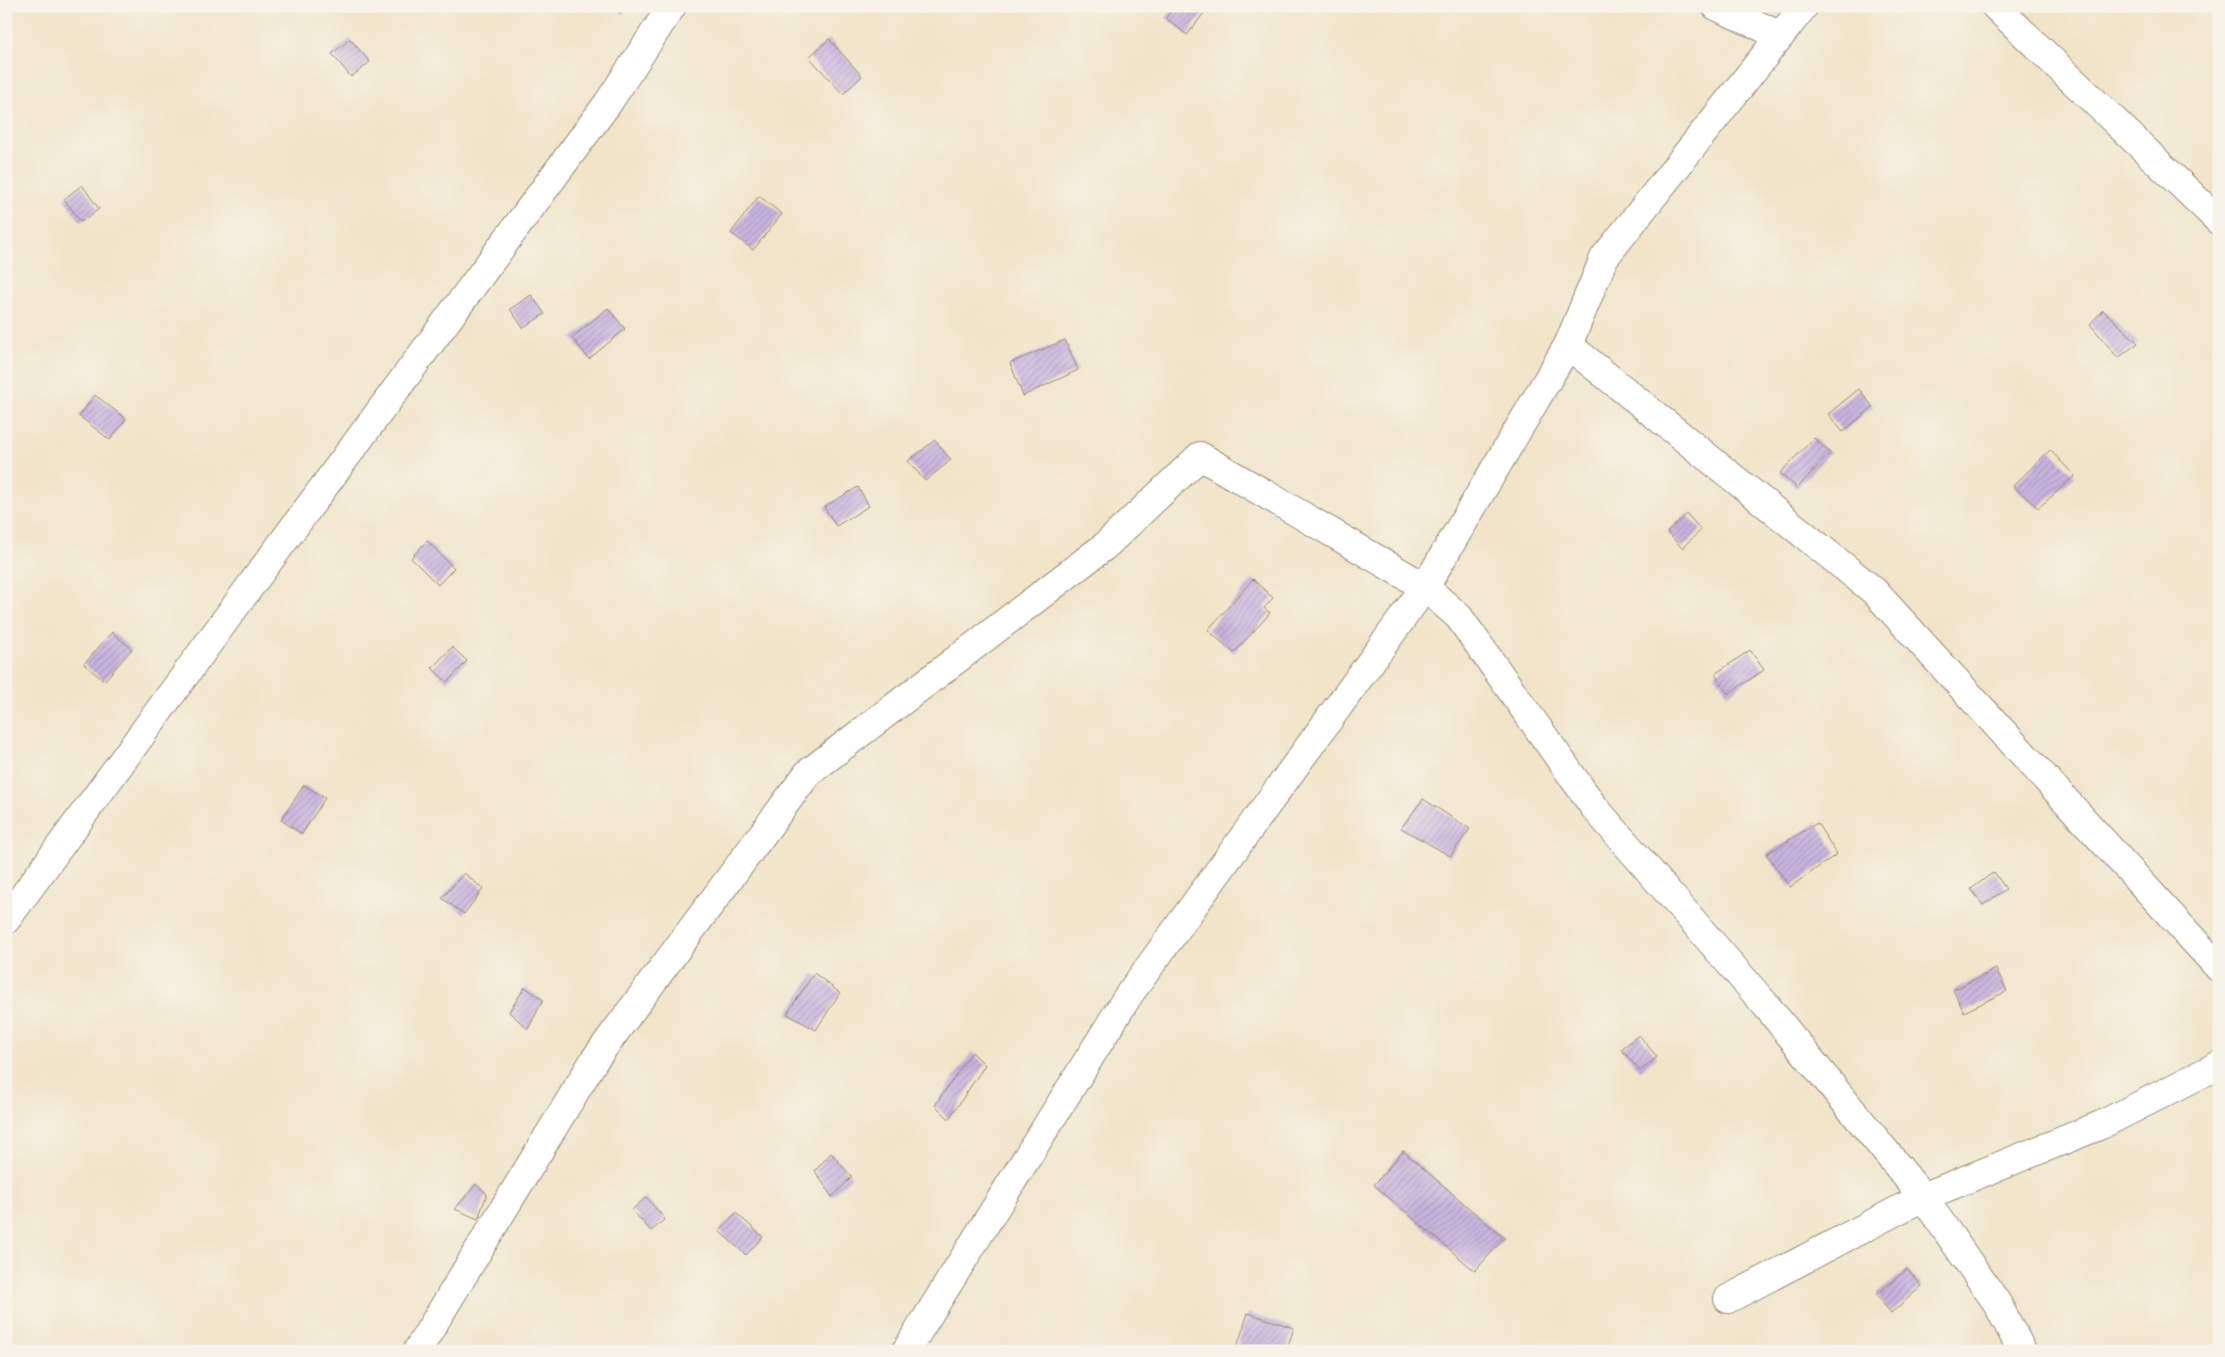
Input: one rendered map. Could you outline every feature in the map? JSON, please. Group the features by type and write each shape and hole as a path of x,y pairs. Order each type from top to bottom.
{"street":[{"path":"6,920 246,592 608,104 672,6"},
{"path":"1716,6 1779,35"},
{"path":"906,1351 1128,996 1425,587 1568,345 1604,258 1779,35 1804,6"},
{"path":"1995,6 2219,221"},
{"path":"1568,345 1874,591 2219,968"},
{"path":"418,1351 594,1059 808,773 1105,546 1200,456 1425,587 1459,617 1594,807 1764,1003 1923,1196 1997,1303 2022,1351"},
{"path":"1728,1299 1923,1196 2101,1125 2219,1065"}],"building":[{"path":"613,6 629,6 622,14"},
{"path":"1175,6 1204,6 1207,9 1187,35 1166,18"},
{"path":"350,39 370,62 351,77 332,54"},
{"path":"829,39 862,76 843,94 809,57"},
{"path":"82,185 99,209 81,222 64,199"},
{"path":"759,196 782,214 753,250 731,233"},
{"path":"531,295 545,314 523,328 510,309"},
{"path":"608,308 625,329 589,359 572,338"},
{"path":"2103,310 2138,343 2118,358 2090,324"},
{"path":"1065,340 1078,370 1023,396 1010,363"},
{"path":"1859,389 1873,407 1843,432 1828,414"},
{"path":"95,395 126,419 110,440 79,416"},
{"path":"1814,438 1830,453 1797,488 1780,473"},
{"path":"935,440 951,460 925,481 908,461"},
{"path":"2050,450 2075,476 2038,508 2013,486"},
{"path":"858,487 869,506 836,526 824,507"},
{"path":"1687,514 1701,530 1682,548 1667,532"},
{"path":"427,541 454,568 438,585 411,558"},
{"path":"1253,579 1273,598 1264,608 1270,613 1234,653 1208,630"},
{"path":"112,632 132,649 104,681 84,664"},
{"path":"452,647 467,661 447,682 432,668"},
{"path":"1750,650 1764,670 1728,694 1715,674"},
{"path":"304,785 325,798 302,834 281,820"},
{"path":"1423,799 1470,829 1450,856 1401,828"},
{"path":"1817,823 1837,854 1790,887 1766,854"},
{"path":"1994,872 2006,889 1983,905 1971,889"},
{"path":"464,873 483,889 464,914 442,898"},
{"path":"1996,969 2007,991 1964,1012 1953,990"},
{"path":"814,973 840,993 816,1030 787,1014"},
{"path":"525,987 543,1000 528,1029 509,1012"},
{"path":"1639,1035 1657,1057 1640,1071 1621,1049"},
{"path":"972,1052 985,1065 949,1119 935,1105"},
{"path":"1403,1151 1504,1238 1475,1271 1374,1185"},
{"path":"831,1153 852,1177 832,1197 815,1171"},
{"path":"476,1184 487,1194 478,1219 455,1209"},
{"path":"646,1197 665,1219 651,1231 632,1210"},
{"path":"736,1213 763,1237 746,1255 719,1231"},
{"path":"1907,1269 1922,1286 1891,1313 1876,1295"},
{"path":"1248,1313 1294,1328 1286,1351 1248,1351 1237,1347"}]}
